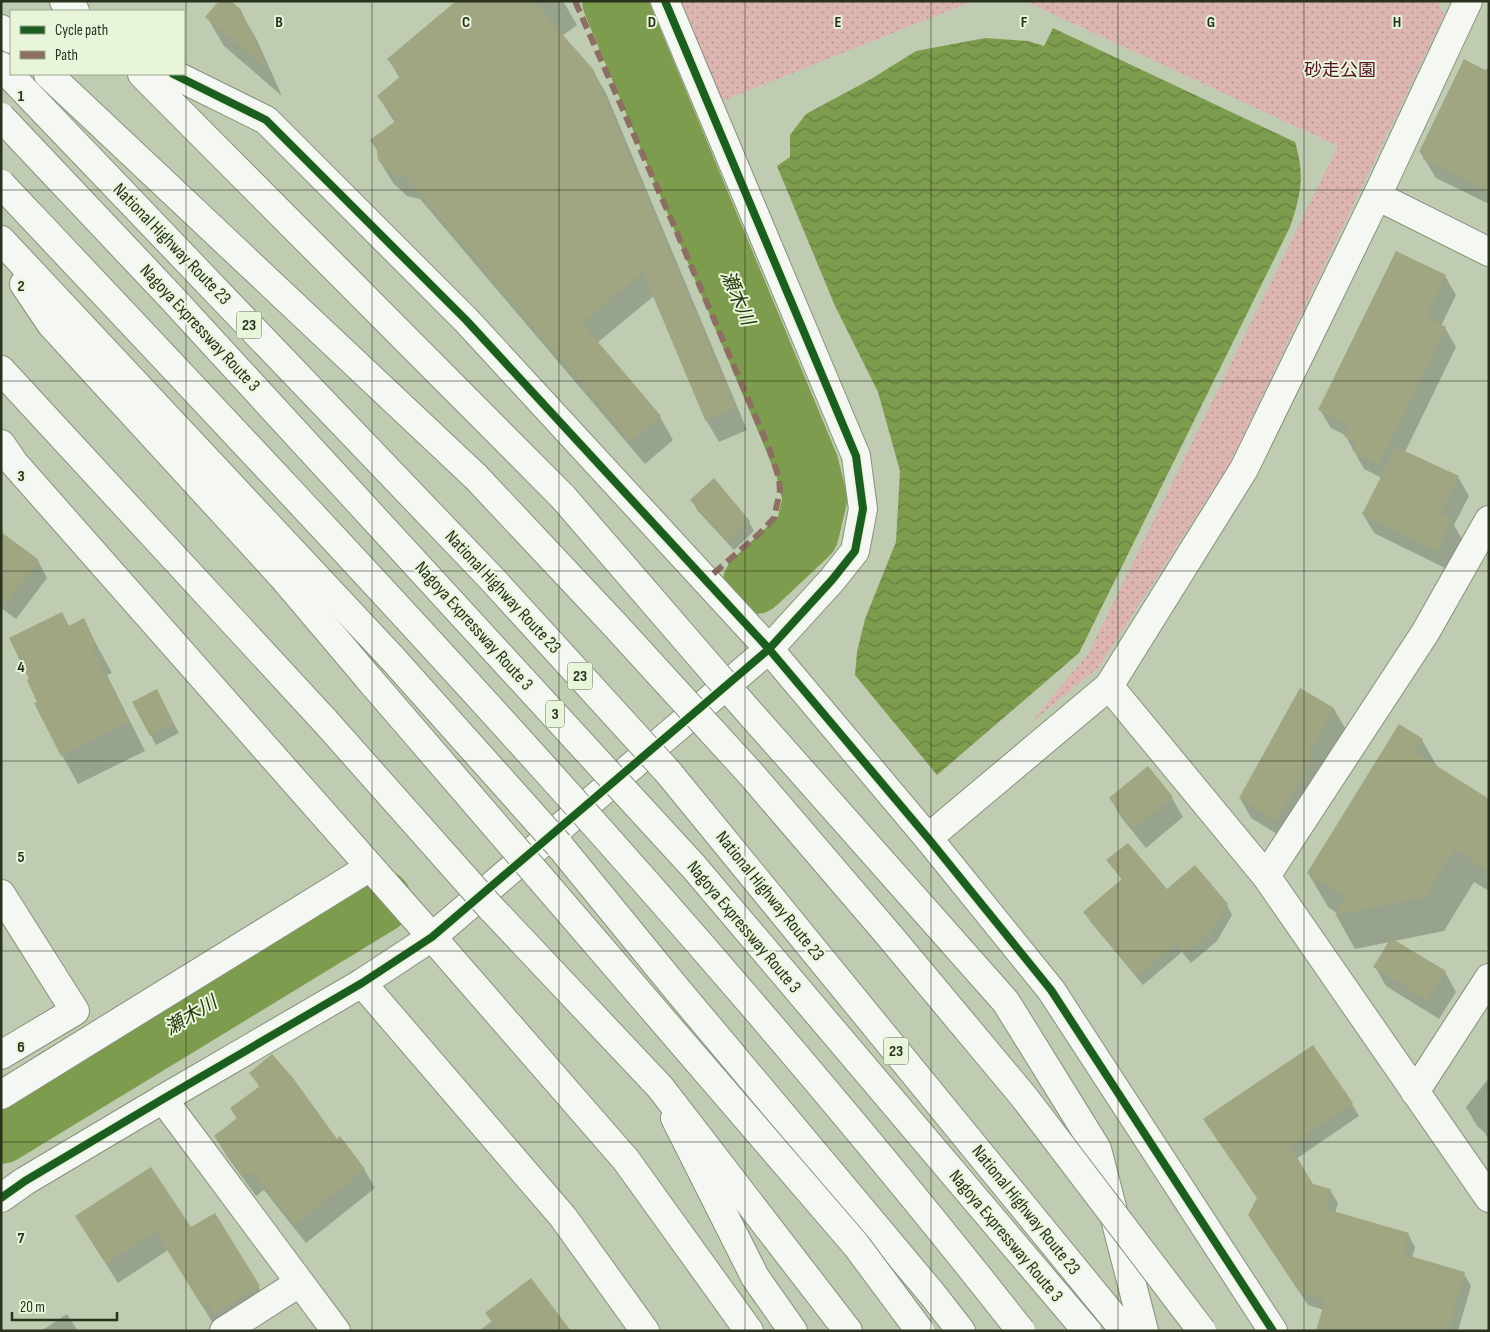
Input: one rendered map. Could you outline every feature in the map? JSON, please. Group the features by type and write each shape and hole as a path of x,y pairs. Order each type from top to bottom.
{"main road":[{"path":"64,1 74,10"},
{"path":"1,1198 163,1099 362,983 432,936 769,648 832,580 855,551 863,509 856,456 665,1"},
{"path":"928,838 1109,686 1244,469 1377,196 1468,1"},
{"path":"1,29 10,38"},
{"name":"National Highway Route 23","path":"3,68 493,580 668,772 1125,1331"},
{"path":"49,75 476,477 614,624 751,774 1024,1097 1202,1331"},
{"path":"143,75 563,497 727,687 1006,1002 1097,1149 1144,1331"},
{"path":"175,75 266,120 466,320 769,648 928,838 1051,990 1273,1331"},
{"name":"Nagoya Expressway Route 3","path":"1,117 172,297 694,867 1087,1331"},
{"path":"1,184 470,686 635,871 826,1091 1021,1331"},
{"path":"1377,196 1489,252"},
{"path":"1,240 393,659 559,845 675,987 933,1295 960,1331"},
{"path":"1,251 51,324 282,576 856,1245 920,1331"},
{"path":"3,378 325,721 491,908 660,1087 848,1331"},
{"path":"1,444 14,463 432,936 626,1160 749,1331"},
{"path":"1266,876 1425,633 1489,520"},
{"path":"1109,686 1266,876 1489,1198"},
{"path":"1,1094 370,867"},
{"path":"1,894 75,1011 1,1055"},
{"path":"1415,1092 1489,978"},
{"path":"362,983 563,1217 645,1331"},
{"path":"660,1087 755,1276 793,1331"},
{"path":"163,1099 336,1331"},
{"path":"224,1331 299,1283"}],"green space":[{"path":"681,1 973,1 722,101"},
{"name":"砂走公園","path":"1025,1 1437,1 1444,15 1230,463 1099,667 1029,724 1088,654 1338,146"}],"water":[{"path":"1053,28 1295,142 1301,175 1299,195 1290,227 1079,653 937,775 855,675 857,652 865,619 896,542 900,471 878,392 835,306 777,166 790,157 790,135 806,114 871,79 916,51 985,38 1028,41 1044,46"}],"building":[{"path":"219,1 231,1 241,10 268,70 205,17"},
{"path":"456,1 533,1 593,69 735,407 705,420 643,272 582,323 661,416 631,442 405,176 392,174 378,160 377,150 370,140 397,120 377,96 401,76 387,59"},
{"path":"1464,59 1489,72 1489,191 1423,159 1425,155 1419,152"},
{"path":"1396,251 1446,275 1426,317 1446,327 1379,465 1352,450 1356,442 1344,436 1349,425 1318,410"},
{"path":"1396,447 1459,476 1441,513 1452,519 1437,552 1362,514"},
{"path":"714,478 750,521 728,541 690,500"},
{"path":"1,532 39,560 1,610"},
{"path":"62,612 69,626 84,618 96,644 91,646 129,722 61,756 34,703 37,702 27,680 29,679 9,638"},
{"path":"1300,688 1334,708 1308,754 1313,758 1276,821 1239,798"},
{"path":"157,689 174,724 150,736 132,702"},
{"path":"1399,724 1423,739 1415,752 1489,799 1489,871 1454,849 1425,897 1335,915 1345,896 1307,873"},
{"path":"1148,766 1173,797 1134,829 1109,798"},
{"path":"1128,843 1167,889 1195,865 1228,904 1212,931 1185,954 1176,943 1137,976 1083,912 1122,879 1106,860"},
{"path":"1391,938 1446,971 1427,1000 1373,967"},
{"path":"1313,1045 1353,1103 1290,1146 1313,1184 1331,1189 1326,1209 1409,1233 1403,1254 1465,1272 1448,1331 1316,1331 1325,1300 1300,1293 1248,1215 1257,1198 1203,1119"},
{"path":"272,1054 293,1078 337,1139 340,1136 365,1169 295,1225 252,1172 244,1178 214,1136 237,1118 230,1108 260,1086 249,1073"},
{"path":"151,1167 191,1227 215,1213 260,1286 214,1314 207,1303 202,1306 156,1232 106,1264 75,1216"},
{"path":"531,1278 571,1331 499,1331 485,1313"}],"waterway":[{"name":"瀬木川","path":"614,1 807,466 815,499 807,533 755,582"},
{"name":"瀬木川","path":"1,1132 380,901"}],"marked path":[{"path":"575,1 675,228 769,448 779,478 780,491 774,518 760,533 706,580"}],"cycle path":[{"path":"1,1198 25,1181 362,983 432,937 769,649 832,580 855,551 863,509 856,456 665,1"},
{"path":"175,75 266,120 466,320 769,649 928,838 1051,990 1273,1331"}]}
